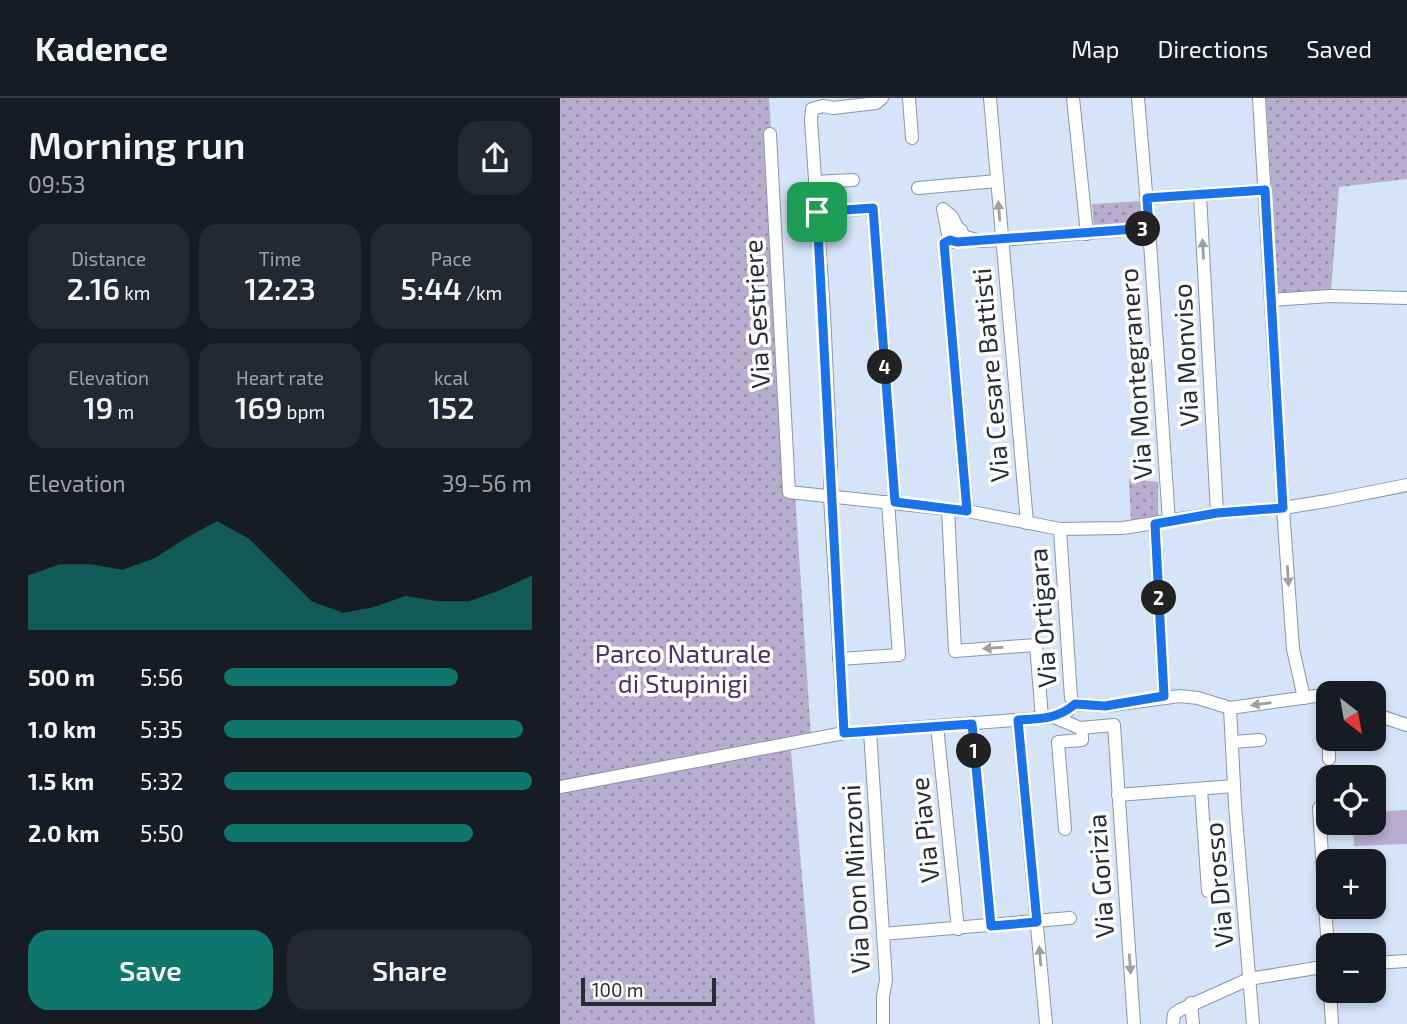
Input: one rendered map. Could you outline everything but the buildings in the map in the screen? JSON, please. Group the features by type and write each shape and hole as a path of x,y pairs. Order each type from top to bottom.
{"street":[{"path":"844,733 811,120 813,108 830,104 876,103 882,98"},
{"path":"909,98 912,138"},
{"name":"Via Cesare Battisti","path":"990,98 1027,523"},
{"path":"1073,98 1087,234"},
{"name":"Via Montegranero","path":"1138,98 1169,521"},
{"path":"1259,98 1293,649 1304,698"},
{"name":"Via Sestriere","path":"770,134 789,492 830,496"},
{"path":"815,182 853,180"},
{"path":"918,188 997,181"},
{"path":"1147,198 1265,190"},
{"name":"Via Monviso","path":"1200,195 1217,513"},
{"path":"817,212 873,208 892,502 899,655 839,659"},
{"path":"967,511 944,243 955,236 1001,240 1149,228"},
{"path":"1271,300 1330,296 1407,298"},
{"path":"830,496 967,511 1060,529 1123,528 1217,513 1283,508 1407,485"},
{"path":"948,509 955,651 1037,645 1048,718"},
{"path":"1155,524 1164,696"},
{"name":"Via Ortigara","path":"1060,529 1071,698 1078,719"},
{"path":"560,787 844,733 1048,718 1078,719 1164,696 1198,698 1230,708 1316,695"},
{"name":"Via Drosso","path":"1230,708 1253,1024"},
{"path":"1386,718 1407,725"},
{"path":"1065,830 1058,742 1082,740 1078,719"},
{"name":"Via Gorizia","path":"1078,719 1114,725 1134,1024"},
{"path":"1018,720 1046,1024"},
{"path":"972,724 991,926"},
{"name":"Via Piave","path":"937,726 958,929"},
{"name":"Via Don Minzoni","path":"870,731 886,980 883,1024"},
{"path":"1233,741 1260,740"},
{"path":"1329,751 1329,759"},
{"path":"1118,795 1234,786"},
{"path":"1201,789 1208,891"},
{"path":"1321,835 1327,933"},
{"path":"883,934 1070,918"},
{"path":"1386,962 1407,961"},
{"path":"1173,1024 1174,1014 1191,1003 1250,979 1316,968"},
{"path":"1191,1003 1193,1024"},
{"path":"1331,1003 1332,1024"}],"green space":[{"name":"Parco Naturale di Stupinigi","path":"560,98 769,98 811,736 790,740 815,1024 560,1024"},
{"path":"1266,98 1407,98 1407,179 1339,187 1331,291 1278,293"},
{"path":"1141,201 1142,224 1094,228 1092,204"},
{"path":"1129,479 1158,482 1158,519 1131,522"},
{"path":"1407,810 1407,844 1354,846 1354,835 1386,835 1386,811"}],"route":[{"path":"1265,190 1283,508 1217,513 1155,524 1164,696 1105,706 1075,704 1068,711 1054,717 1018,720 1037,922 991,926 972,724 844,733 817,212 873,208 895,502 967,511 944,243 950,240 1001,240 1149,228 1147,198 1265,190"}]}
